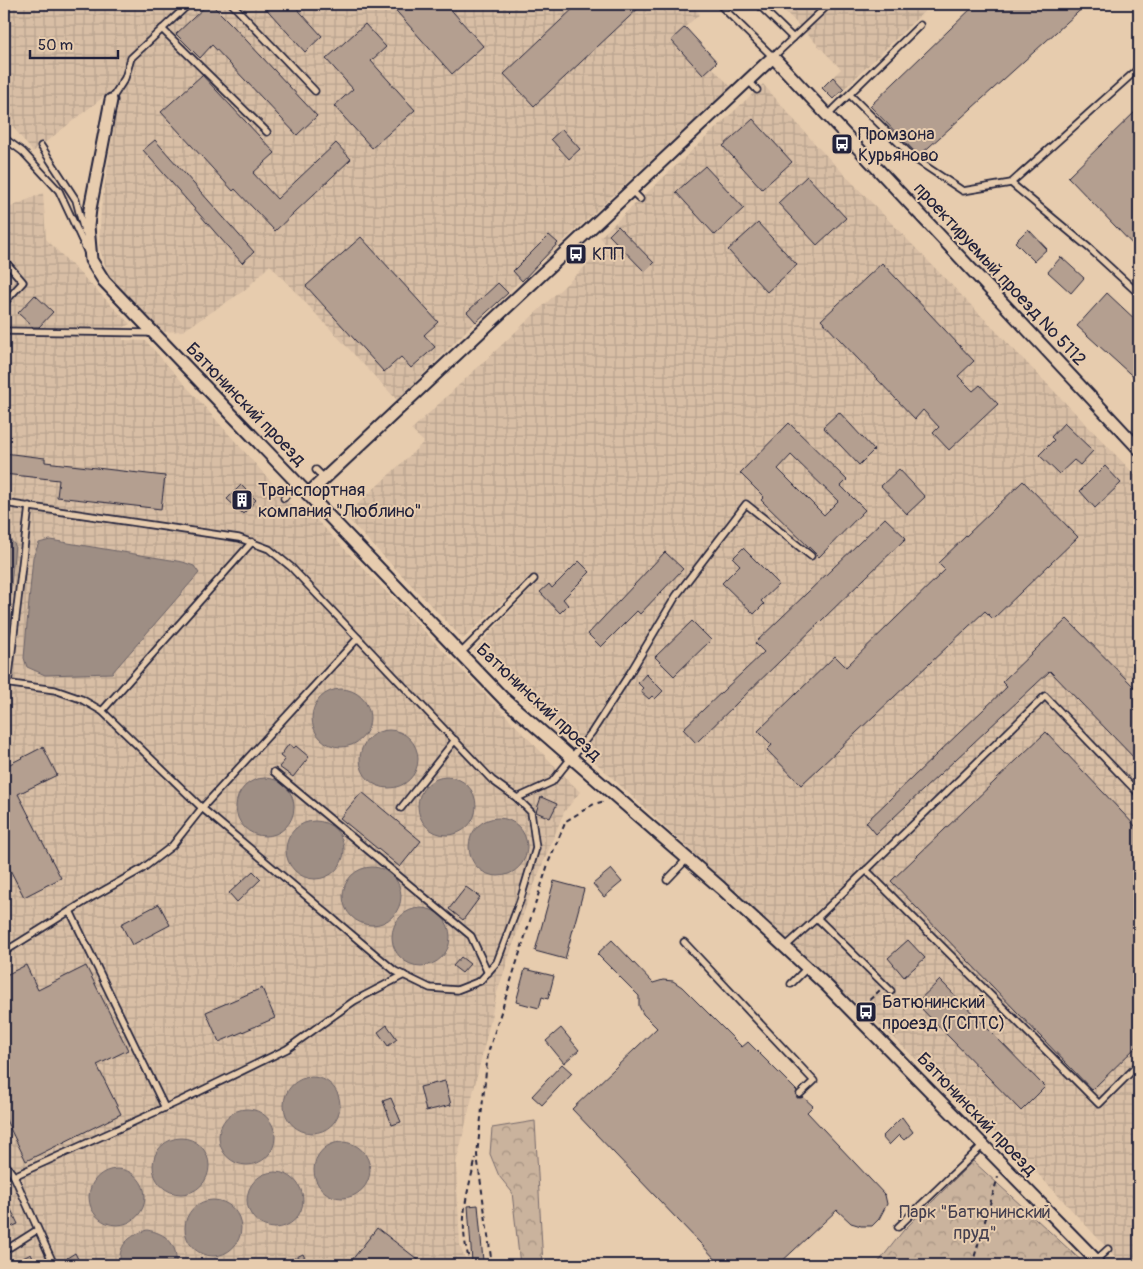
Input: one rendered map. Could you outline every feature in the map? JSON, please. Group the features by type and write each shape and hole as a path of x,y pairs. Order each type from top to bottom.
{"street":[{"path":"308,494 773,57"},
{"name":"проектируемый проезд № 5112","path":"773,57 1139,449"},
{"name":"Батюнинский проезд","path":"111,100 88,226 92,260 104,281 503,698 688,859 785,947 854,1014 1097,1263"}],"lane":[{"path":"111,100 125,78 131,58 189,4"},
{"path":"232,4 315,91"},
{"path":"719,4 773,57 829,4"},
{"path":"758,4 793,38"},
{"path":"827,116 920,26"},
{"path":"162,28 267,132"},
{"path":"850,95 915,159 963,191 1011,183 1139,68"},
{"path":"748,80 756,90"},
{"path":"4,138 23,152 59,191 76,233 92,260"},
{"path":"41,146 76,200 92,260"},
{"path":"1011,183 1089,248 1139,294"},
{"path":"631,190 640,199"},
{"path":"4,260 23,282 4,303"},
{"path":"4,331 154,333"},
{"path":"316,470 324,478"},
{"path":"284,498 297,482"},
{"path":"4,503 29,506 217,534 252,542 269,549 291,567 492,780 518,798 531,812 536,848 520,902 497,962 480,981 457,990 430,988 395,971 202,808 102,711 81,699 55,690 6,684 29,506"},
{"path":"518,798 552,782 592,732 676,596 746,504 811,556"},
{"path":"102,711 252,542"},
{"path":"461,653 534,579"},
{"path":"4,952 70,911 142,870 172,846 202,808 358,638"},
{"path":"785,947 1045,696 1139,794"},
{"path":"400,808 455,740"},
{"path":"274,772 471,936 488,973"},
{"path":"667,880 688,859"},
{"path":"866,870 1099,1104 1139,1064"},
{"path":"70,911 165,1108"},
{"path":"817,918 891,991"},
{"path":"684,942 814,1080 800,1094"},
{"path":"790,984 807,968"},
{"path":"14,1176 165,1108 288,1049 354,1001 381,985 404,975"},
{"path":"898,1227 983,1145"},
{"path":"4,1162 14,1176 54,1265"},
{"path":"4,1251 37,1230"},
{"path":"1097,1263 1108,1249"}],"path":[{"path":"471,1265 464,1244 464,1203 477,1155 488,1053 549,861 566,821 594,804 618,798"},
{"path":"854,1014 885,985"},
{"path":"477,1155 492,1265"},
{"path":"972,1265 999,1175"}],"shaded area":[{"path":"4,4 690,4 700,14 685,27 717,62 712,67 731,87 470,327 397,400 270,265 245,290 183,331 159,332 109,277 99,247 101,209 117,107 106,95 33,152 4,116"},
{"path":"778,4 932,4 844,89 833,77 841,69"},
{"path":"763,84 816,145 1139,479 1139,1265 1123,1265 1024,1159 474,650 537,583 530,576 463,639 345,516 424,442 411,430 607,246 600,237"},
{"path":"43,193 46,239 130,324 124,327 123,340 146,341 297,511 307,510 580,792 564,812 528,900 497,993 456,1164 460,1245 467,1265 4,1265 4,210"},
{"path":"4,537 8,537 15,545 4,657"},
{"path":"50,540 183,562 194,566 199,573 112,673 45,675 27,667 24,658 33,557 39,543"},
{"path":"341,689 357,694 365,702 370,718 365,734 357,742 341,747 325,742 317,734 312,718 317,702 325,694"},
{"path":"389,730 405,735 413,743 418,759 413,775 405,783 389,788 373,783 365,775 360,759 365,743 373,735"},
{"path":"447,777 463,782 471,790 476,806 471,822 463,830 447,835 431,830 423,822 418,806 423,790 431,782"},
{"path":"265,778 281,783 289,791 294,807 289,823 281,831 265,836 249,831 241,823 236,807 241,791 249,783"},
{"path":"498,818 514,823 522,831 527,847 522,863 514,871 498,876 482,871 474,863 469,847 474,831 482,823"},
{"path":"315,821 331,826 339,834 344,850 339,866 331,874 315,879 299,874 291,866 286,850 291,834 299,826"},
{"path":"372,867 388,872 396,880 401,896 396,912 388,920 372,925 356,920 348,912 343,896 348,880 356,872"},
{"path":"421,908 437,913 445,921 450,937 445,953 437,961 421,966 405,961 397,953 392,937 397,921 405,913"},
{"path":"307,1077 317,1077 332,1085 338,1094 340,1105 338,1116 332,1125 317,1133 307,1133 296,1128 289,1121 284,1110 284,1100 289,1089 296,1082"},
{"path":"242,1109 252,1109 267,1117 273,1126 275,1137 273,1148 267,1157 252,1165 242,1165 231,1160 224,1153 219,1142 219,1132 224,1121 231,1114"},
{"path":"176,1138 186,1138 201,1146 207,1155 209,1166 207,1177 201,1186 186,1194 176,1194 165,1189 158,1182 153,1171 153,1161 158,1150 165,1143"},
{"path":"337,1142 347,1142 362,1150 368,1159 370,1170 368,1181 362,1190 347,1198 337,1198 326,1193 319,1186 314,1175 314,1165 319,1154 326,1147"},
{"path":"112,1169 122,1169 137,1177 143,1186 145,1197 143,1208 137,1217 122,1225 112,1225 101,1220 94,1213 89,1202 89,1192 94,1181 101,1174"},
{"path":"270,1172 280,1172 295,1180 301,1189 303,1200 301,1211 295,1220 280,1228 270,1228 259,1223 252,1216 247,1205 247,1195 252,1184 259,1177"},
{"path":"208,1200 218,1200 233,1208 239,1217 241,1228 239,1239 233,1248 218,1256 208,1256 197,1251 190,1244 185,1233 185,1223 190,1212 197,1205"},
{"path":"147,1230 160,1234 173,1245 176,1265 121,1265 121,1252 126,1242 135,1235"}],"green space":[{"path":"535,1121 543,1265 520,1265 512,1192 499,1176 490,1154 492,1128"},
{"name":"Парк \"Батюнинский пруд\"","path":"973,1161 1086,1265 874,1265 878,1263 903,1231"}],"building":[{"path":"208,4 211,4 233,26 317,116 297,135 212,45 200,58 176,34"},
{"path":"262,4 293,4 322,36 305,52"},
{"path":"390,4 446,4 483,46 452,74"},
{"path":"578,4 643,4 534,106 504,74"},
{"path":"976,4 1087,4 919,156 870,106"},
{"path":"365,24 386,47 371,61 415,110 372,148 334,106 353,89 326,59"},
{"path":"685,27 717,62 703,75 671,40"},
{"path":"202,75 275,153 253,173 277,199 336,143 351,159 275,231 235,189 233,191 161,112"},
{"path":"833,77 844,89 833,99 822,88"},
{"path":"1139,108 1139,251 1068,177"},
{"path":"753,119 792,162 762,189 723,146"},
{"path":"562,129 580,149 569,159 551,139"},
{"path":"155,140 254,252 242,263 143,150"},
{"path":"705,166 744,208 715,235 676,192"},
{"path":"807,176 846,218 817,245 778,203"},
{"path":"758,223 797,265 767,292 728,250"},
{"path":"618,226 654,263 645,272 609,235"},
{"path":"1028,229 1047,249 1034,261 1015,242"},
{"path":"549,235 558,243 522,281 513,271"},
{"path":"361,237 438,322 424,335 435,347 411,368 401,357 384,372 306,286"},
{"path":"1061,257 1084,278 1071,293 1048,272"},
{"path":"882,263 974,361 958,376 973,391 980,385 998,404 949,450 933,433 939,427 923,410 915,419 821,320"},
{"path":"498,283 508,293 476,322 467,312"},
{"path":"1107,293 1139,323 1139,382 1077,326"},
{"path":"35,295 53,312 39,327 33,327 18,313"},
{"path":"839,412 874,450 859,465 823,427"},
{"path":"789,423 847,480 841,486 865,510 819,557 761,500 764,497 740,473","holes":["791,455 838,501 824,515 778,469"]},
{"path":"1064,423 1093,451 1080,465 1074,460 1059,474 1039,455 1054,440 1051,437"},
{"path":"4,453 45,458 45,462 165,476 161,509 57,497 59,480 4,474"},
{"path":"1105,466 1121,483 1095,508 1080,491"},
{"path":"899,469 925,497 907,514 881,486"},
{"path":"1023,481 1078,537 993,619 985,611 801,785 767,750 772,745 758,731 835,656 846,667 945,570 938,563"},
{"name":"Транспортная компания \"Люблино\"","path":"241,485 256,500 243,514 227,499"},
{"path":"885,518 906,538 696,743 683,729 764,652 755,643"},
{"path":"743,548 779,584 761,601 764,604 754,614 722,583 740,565 733,558"},
{"path":"665,552 683,569 640,614 637,611 601,647 588,634"},
{"path":"579,561 590,572 563,599 568,605 560,613 540,592 549,584 552,588"},
{"path":"1067,619 1139,692 1139,763 1050,671 876,834 866,822 1007,687 1002,682"},
{"path":"692,621 711,640 674,676 655,657"},
{"path":"646,674 663,691 655,699 652,696 649,699 640,691 643,688 638,683"},
{"path":"1046,732 1139,830 1139,1044 1092,1090 891,881"},
{"path":"289,744 294,748 296,746 309,757 293,777 279,767 285,760 280,756"},
{"path":"43,747 57,775 18,794 61,878 24,897 4,858 4,767"},
{"path":"362,792 421,841 400,867 340,818"},
{"path":"541,797 557,804 550,818 536,812"},
{"path":"611,869 622,882 604,897 593,884"},
{"path":"253,871 261,879 237,902 229,893"},
{"path":"554,881 584,889 565,959 535,951"},
{"path":"466,887 480,897 463,920 449,909"},
{"path":"159,904 170,925 132,945 121,924"},
{"path":"612,940 653,983 663,980 673,981 682,987 742,1047 748,1042 797,1091 797,1098 803,1097 813,1106 807,1112 885,1195 887,1204 879,1219 872,1226 861,1226 851,1223 837,1210 778,1265 721,1265 572,1109 657,1028 643,1014 639,1006 639,996 597,954"},
{"path":"908,940 925,958 904,977 888,958"},
{"path":"461,957 470,964 462,973 453,966"},
{"path":"26,965 38,990 86,966 128,1050 97,1065 121,1114 26,1161 4,1116 4,976"},
{"path":"525,969 554,976 548,999 542,997 539,1008 516,1002"},
{"path":"940,980 1045,1087 1021,1111 916,1003"},
{"path":"262,988 275,1018 219,1042 206,1012"},
{"path":"387,1025 397,1039 388,1046 378,1032"},
{"path":"561,1028 579,1050 564,1063 546,1041"},
{"path":"562,1064 572,1073 542,1105 532,1096"},
{"path":"445,1081 451,1105 426,1111 420,1087"},
{"path":"391,1098 401,1122 392,1125 383,1101"},
{"path":"902,1117 913,1132 904,1140 899,1135 889,1145 882,1137"},
{"path":"4,1195 18,1224 4,1230"},
{"path":"478,1205 483,1261 472,1262 468,1206"},
{"path":"377,1228 425,1265 348,1265"},
{"path":"75,1253 81,1265 71,1265 67,1258"},
{"path":"31,1254 36,1265 9,1265"},
{"path":"303,1254 308,1265 280,1265"}],"place":[{"name":"Промзона Курьяново","path":"842,144"},
{"name":"КПП","path":"576,254"},
{"name":"Транспортная компания \"Люблино\"","path":"242,500"},
{"name":"Батюнинский проезд (ГСПТС)","path":"866,1012"}]}
